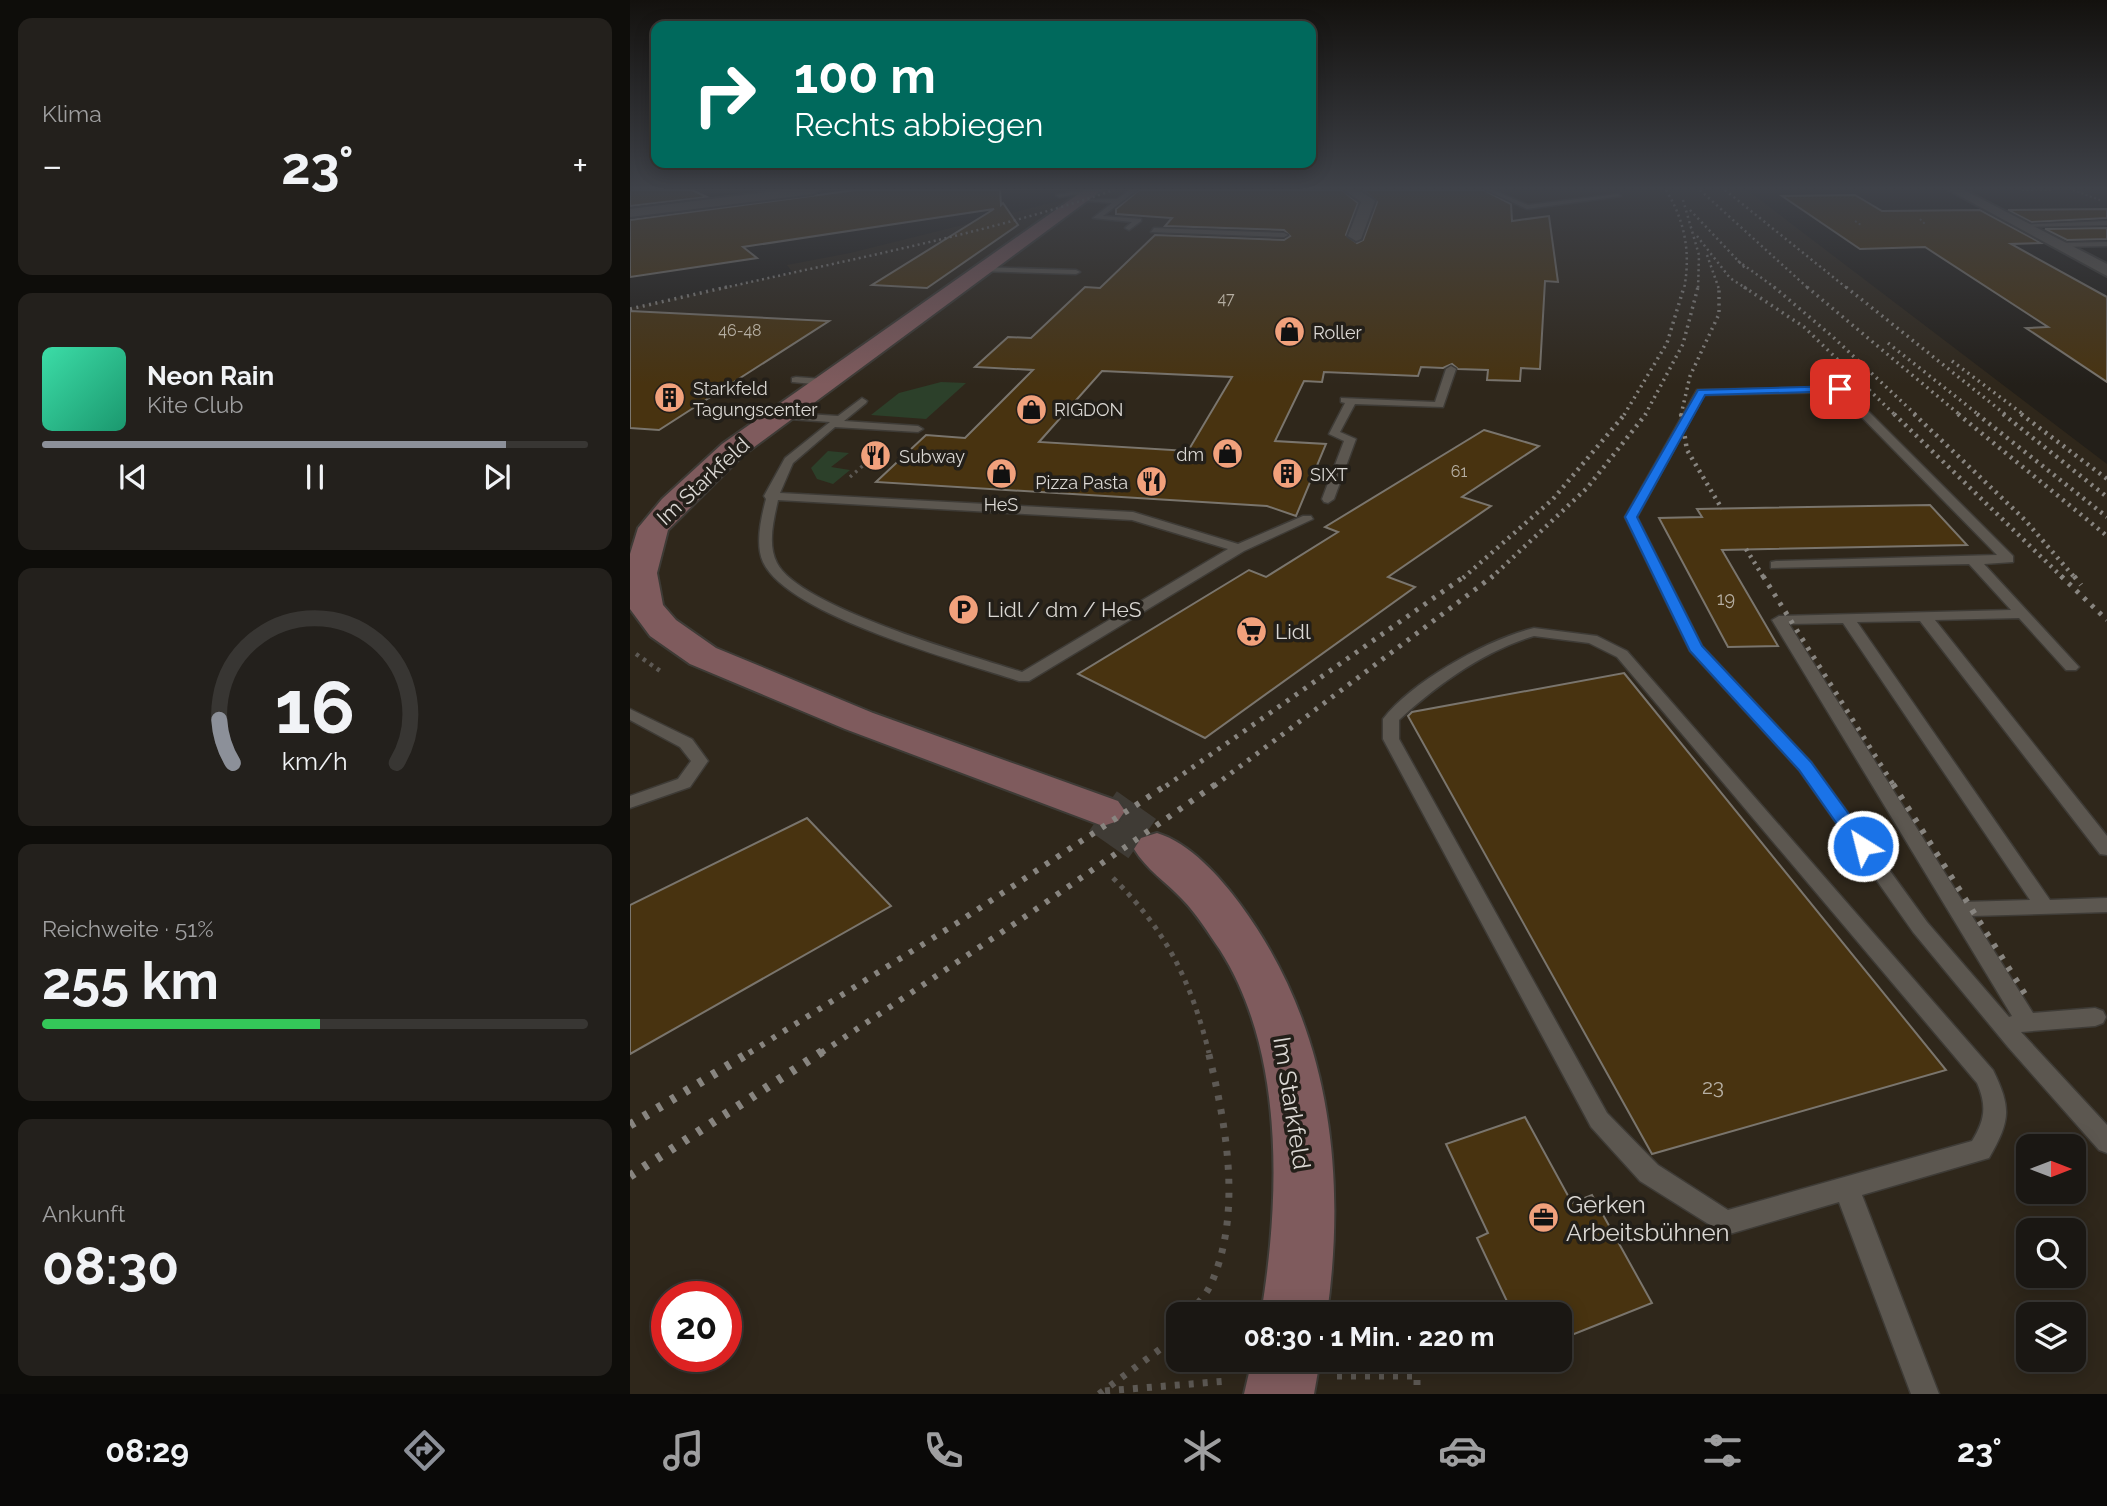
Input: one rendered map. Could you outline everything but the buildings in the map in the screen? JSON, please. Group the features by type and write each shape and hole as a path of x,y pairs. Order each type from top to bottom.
{"main road":[{"name":"Im Starkfeld","path":"999,255 810,381 777,415 699,480 653,528 641,573 638,609 703,656 859,721 1103,811"},
{"name":"Im Starkfeld","path":"1157,849 1211,900 1242,946 1268,992 1286,1048 1298,1109 1305,1223 1295,1302"},
{"path":"1279,1394 1284,1372"}],"street":[{"path":"2077,255 2107,271"}],"lane":[{"path":"980,269 1075,272"},
{"path":"1328,499 1350,439 1334,434 1349,400 1439,405 1451,369"},
{"path":"1776,565 2008,559 1840,389 1701,392 1631,517 1695,648 1805,766 1920,926 2002,1024 2107,1142"},
{"path":"862,401 787,461 776,477 770,496 764,547 775,570 795,590 872,624 1024,678 1239,548 1307,519"},
{"path":"777,415 918,429"},
{"path":"770,496 1133,516 1239,548"},
{"path":"1973,560 2071,667"},
{"path":"2022,614 1779,620 2027,1022"},
{"path":"1924,616 2107,849"},
{"path":"1847,618 2045,907"},
{"path":"1534,632 1565,634 1592,639 1622,654 1985,1077 1997,1102 1996,1123 1980,1150 1846,1187 1726,1223 1649,1173 1599,1120 1391,739 1391,719 1414,697 1512,636 1534,632"},
{"path":"630,715 686,743 700,761 684,783 630,802"},
{"path":"1957,909 2107,905"},
{"path":"2002,1024 2095,1017"},
{"path":"1846,1187 1925,1394"}],"path":[{"path":"1113,878 1138,901 1169,947 1193,993 1212,1065 1226,1150 1226,1228 1211,1284 1198,1302"},
{"path":"1103,1393 1166,1345"},
{"path":"1416,1376 1417,1394"}],"shaded area":[{"path":"839,255 1832,255 2107,464 2107,1394 630,1394 630,308 793,273 787,265"}],"green space":[{"path":"941,382 966,383 926,419 871,415 899,393"},
{"path":"828,451 849,453 831,467 850,470 833,484 817,479 811,468"}],"tunnel":[{"path":"1103,811 1157,849"}],"railway":[{"path":"719,289 872,255"},
{"path":"1684,289 1686,255"},
{"path":"1698,289 1699,255"},
{"path":"1707,255 1719,289"},
{"path":"1712,255 1730,278 1747,289"},
{"path":"1733,255 1739,262"},
{"path":"1772,255 1809,289"},
{"path":"1806,255 1848,289"},
{"path":"1739,262 1777,289"},
{"path":"1739,262 1745,268"},
{"path":"630,309 727,287"},
{"path":"1624,415 1667,343 1684,287"},
{"path":"1645,415 1683,344 1698,287"},
{"path":"1774,287 1833,337 1916,415"},
{"path":"1807,287 1960,415"},
{"path":"1846,287 2006,415"},
{"path":"1681,415 1690,376 1719,314 1719,289"},
{"path":"1747,289 1804,327 1895,415"},
{"path":"1888,343 1979,415"},
{"path":"1952,361 2024,415"},
{"path":"1463,578 1553,499 1625,414"},
{"path":"1491,578 1587,488 1646,414"},
{"path":"1894,414 2063,578"},
{"path":"1914,414 2025,520 2075,578"},
{"path":"1958,414 2107,536"},
{"path":"1977,414 2107,517"},
{"path":"2003,414 2107,497"},
{"path":"2021,414 2107,479"},
{"path":"1681,415 1687,450 1722,509"},
{"path":"1746,549 1764,578"},
{"path":"1166,786 1465,576"},
{"path":"1214,786 1493,576"},
{"path":"1763,576 1894,786"},
{"path":"2061,576 2107,620"},
{"path":"2074,576 2081,585"},
{"path":"749,1053 957,923 1168,784"},
{"path":"821,1053 1029,914 1216,784"},
{"path":"1893,784 2025,994"},
{"path":"630,1125 752,1051"},
{"path":"630,1176 823,1051"}],"place":[{"name":"Roller","path":"1290,332"},
{"name":"Starkfeld Tagungscenter","path":"670,398"},
{"name":"RIGDON","path":"1031,409"},
{"name":"dm","path":"1227,454"},
{"name":"Subway","path":"876,456"},
{"name":"HeS","path":"1001,473"},
{"name":"SIXT","path":"1287,474"},
{"name":"Pizza Pasta","path":"1151,482"},
{"name":"Lidl / dm / HeS","path":"964,609"},
{"name":"Lidl","path":"1252,631"},
{"name":"Gerken Arbeitsbühnen","path":"1543,1218"}],"route":[{"path":"1840,389 1701,392 1631,517 1695,648 1805,766 1863,846"}]}
